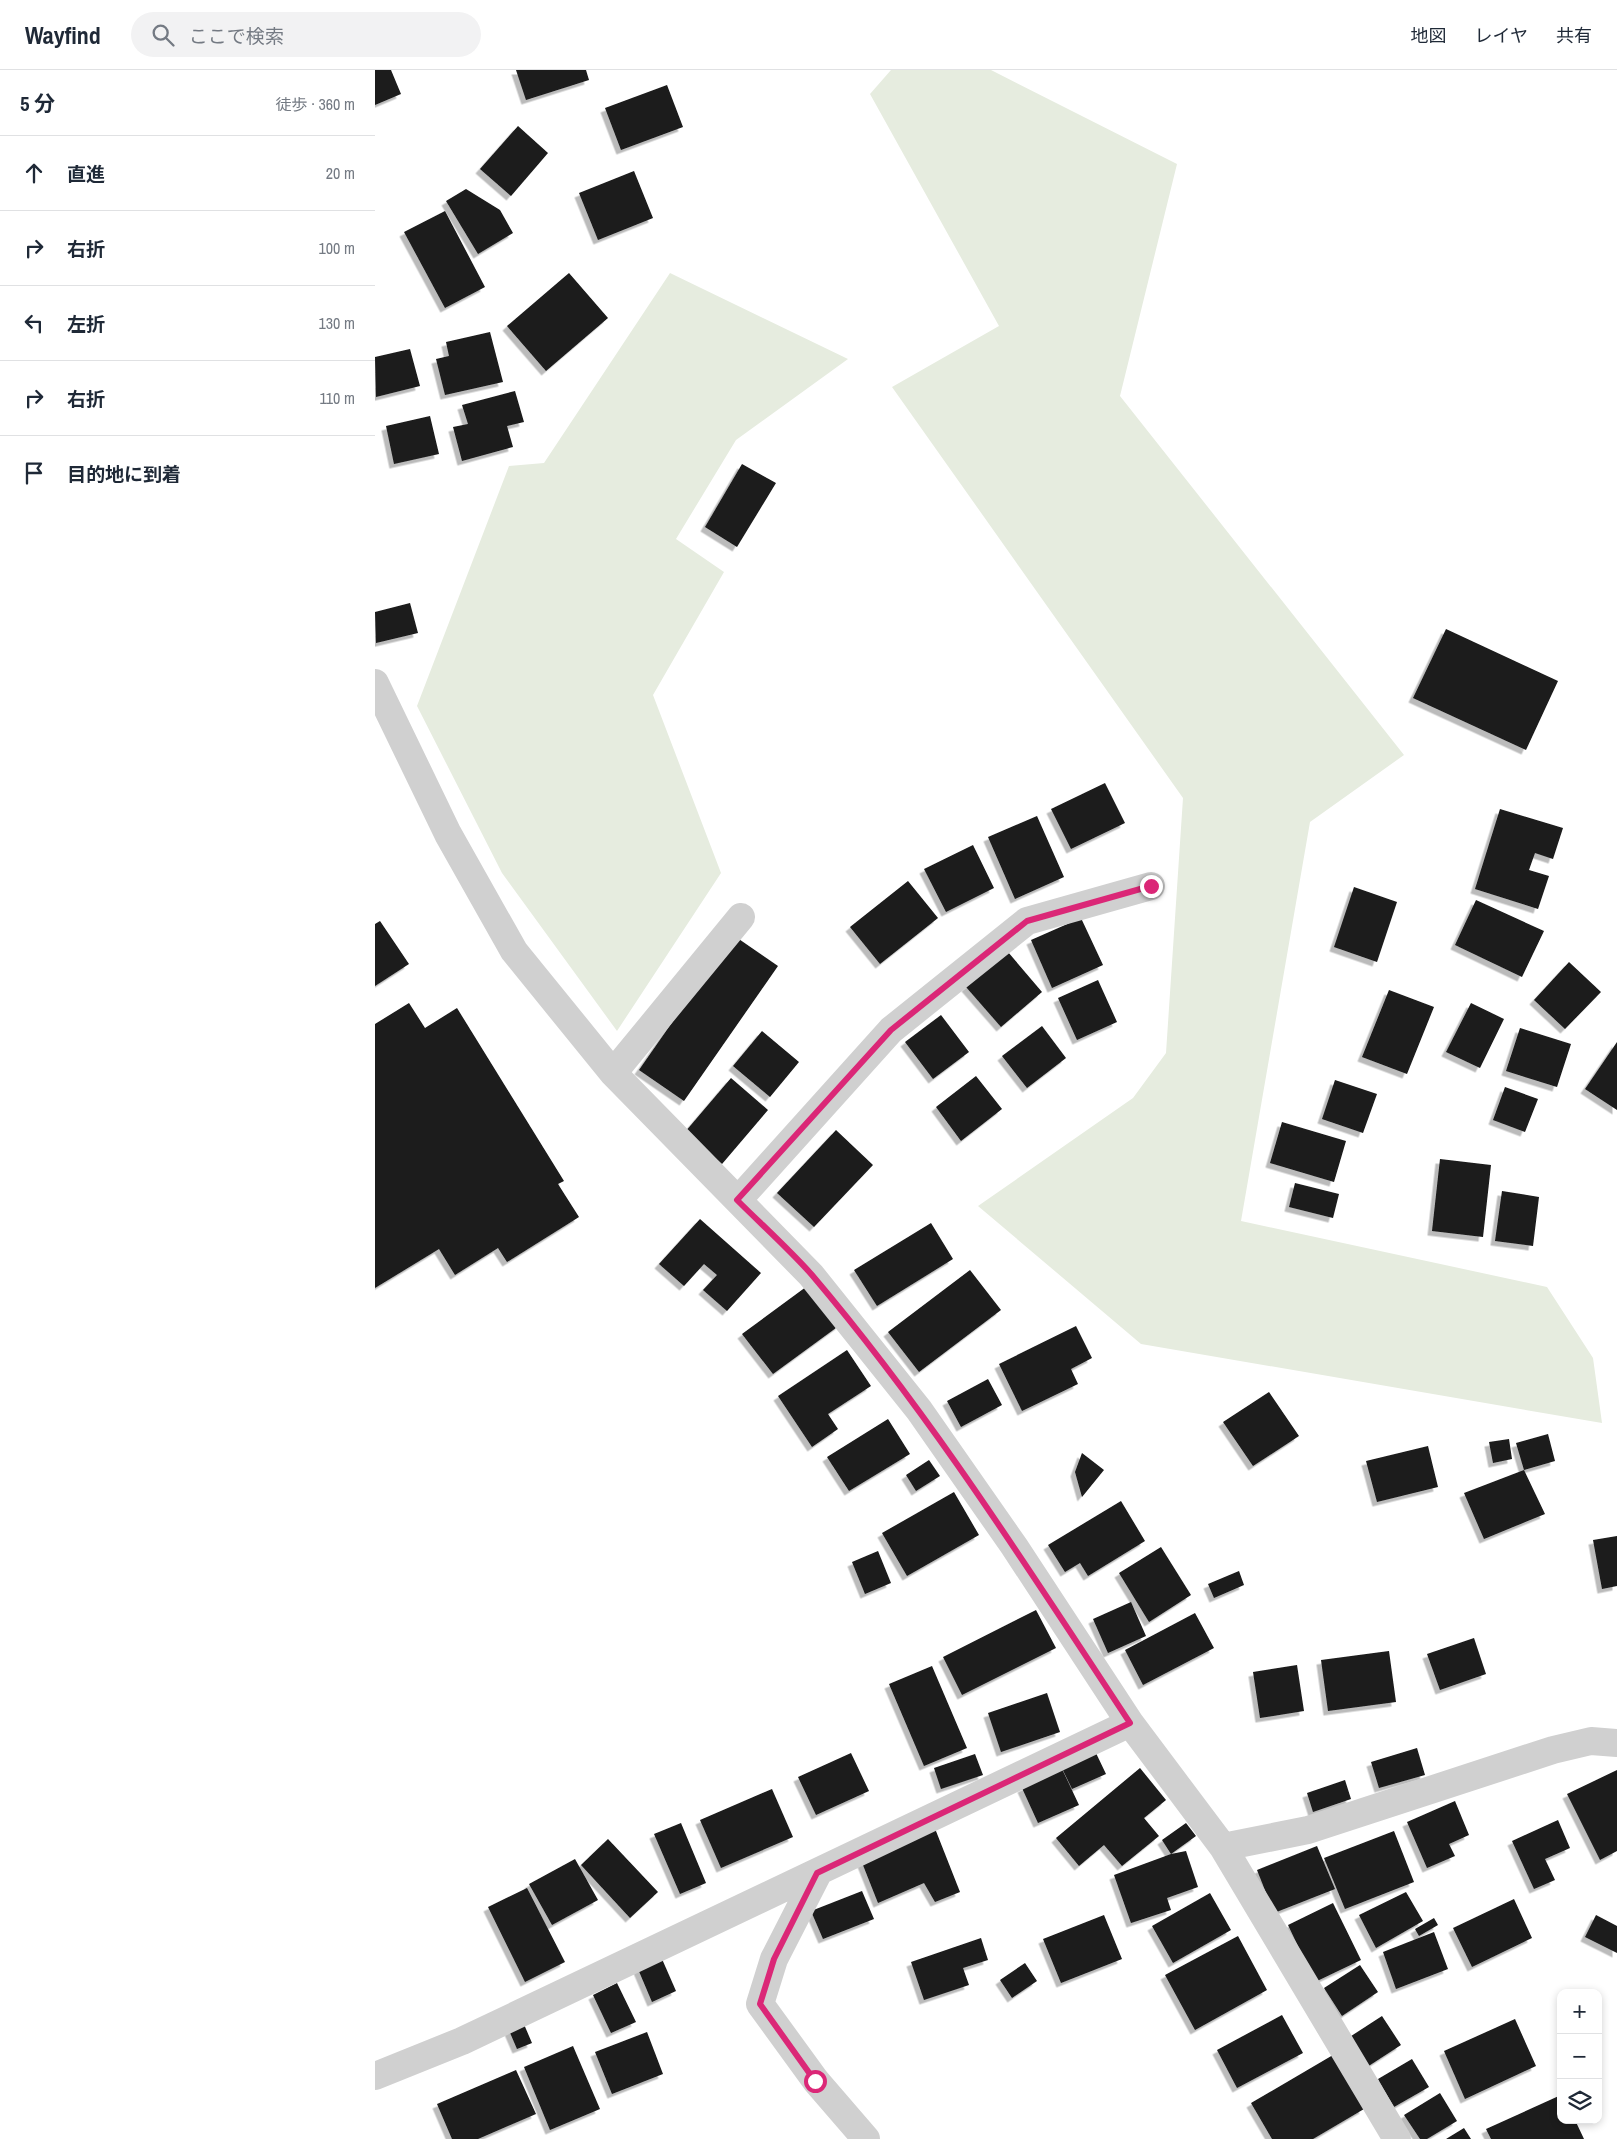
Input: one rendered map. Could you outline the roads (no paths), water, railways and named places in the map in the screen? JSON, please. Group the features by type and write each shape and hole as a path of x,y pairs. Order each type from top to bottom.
{"street":[{"path":"375,682 448,834 514,951 613,1073 811,1274 919,1410 1014,1546 1130,1723 1223,1847 1397,2139"},
{"path":"737,1200 891,1030 1027,921 1151,886"},
{"path":"613,1073 741,917"},
{"path":"375,2076 462,2041 1130,1723"},
{"path":"1223,1847 1308,1830 1553,1750 1591,1741 1617,1743"},
{"path":"817,1873 774,1959 760,2004 815,2081 865,2139"}]}
